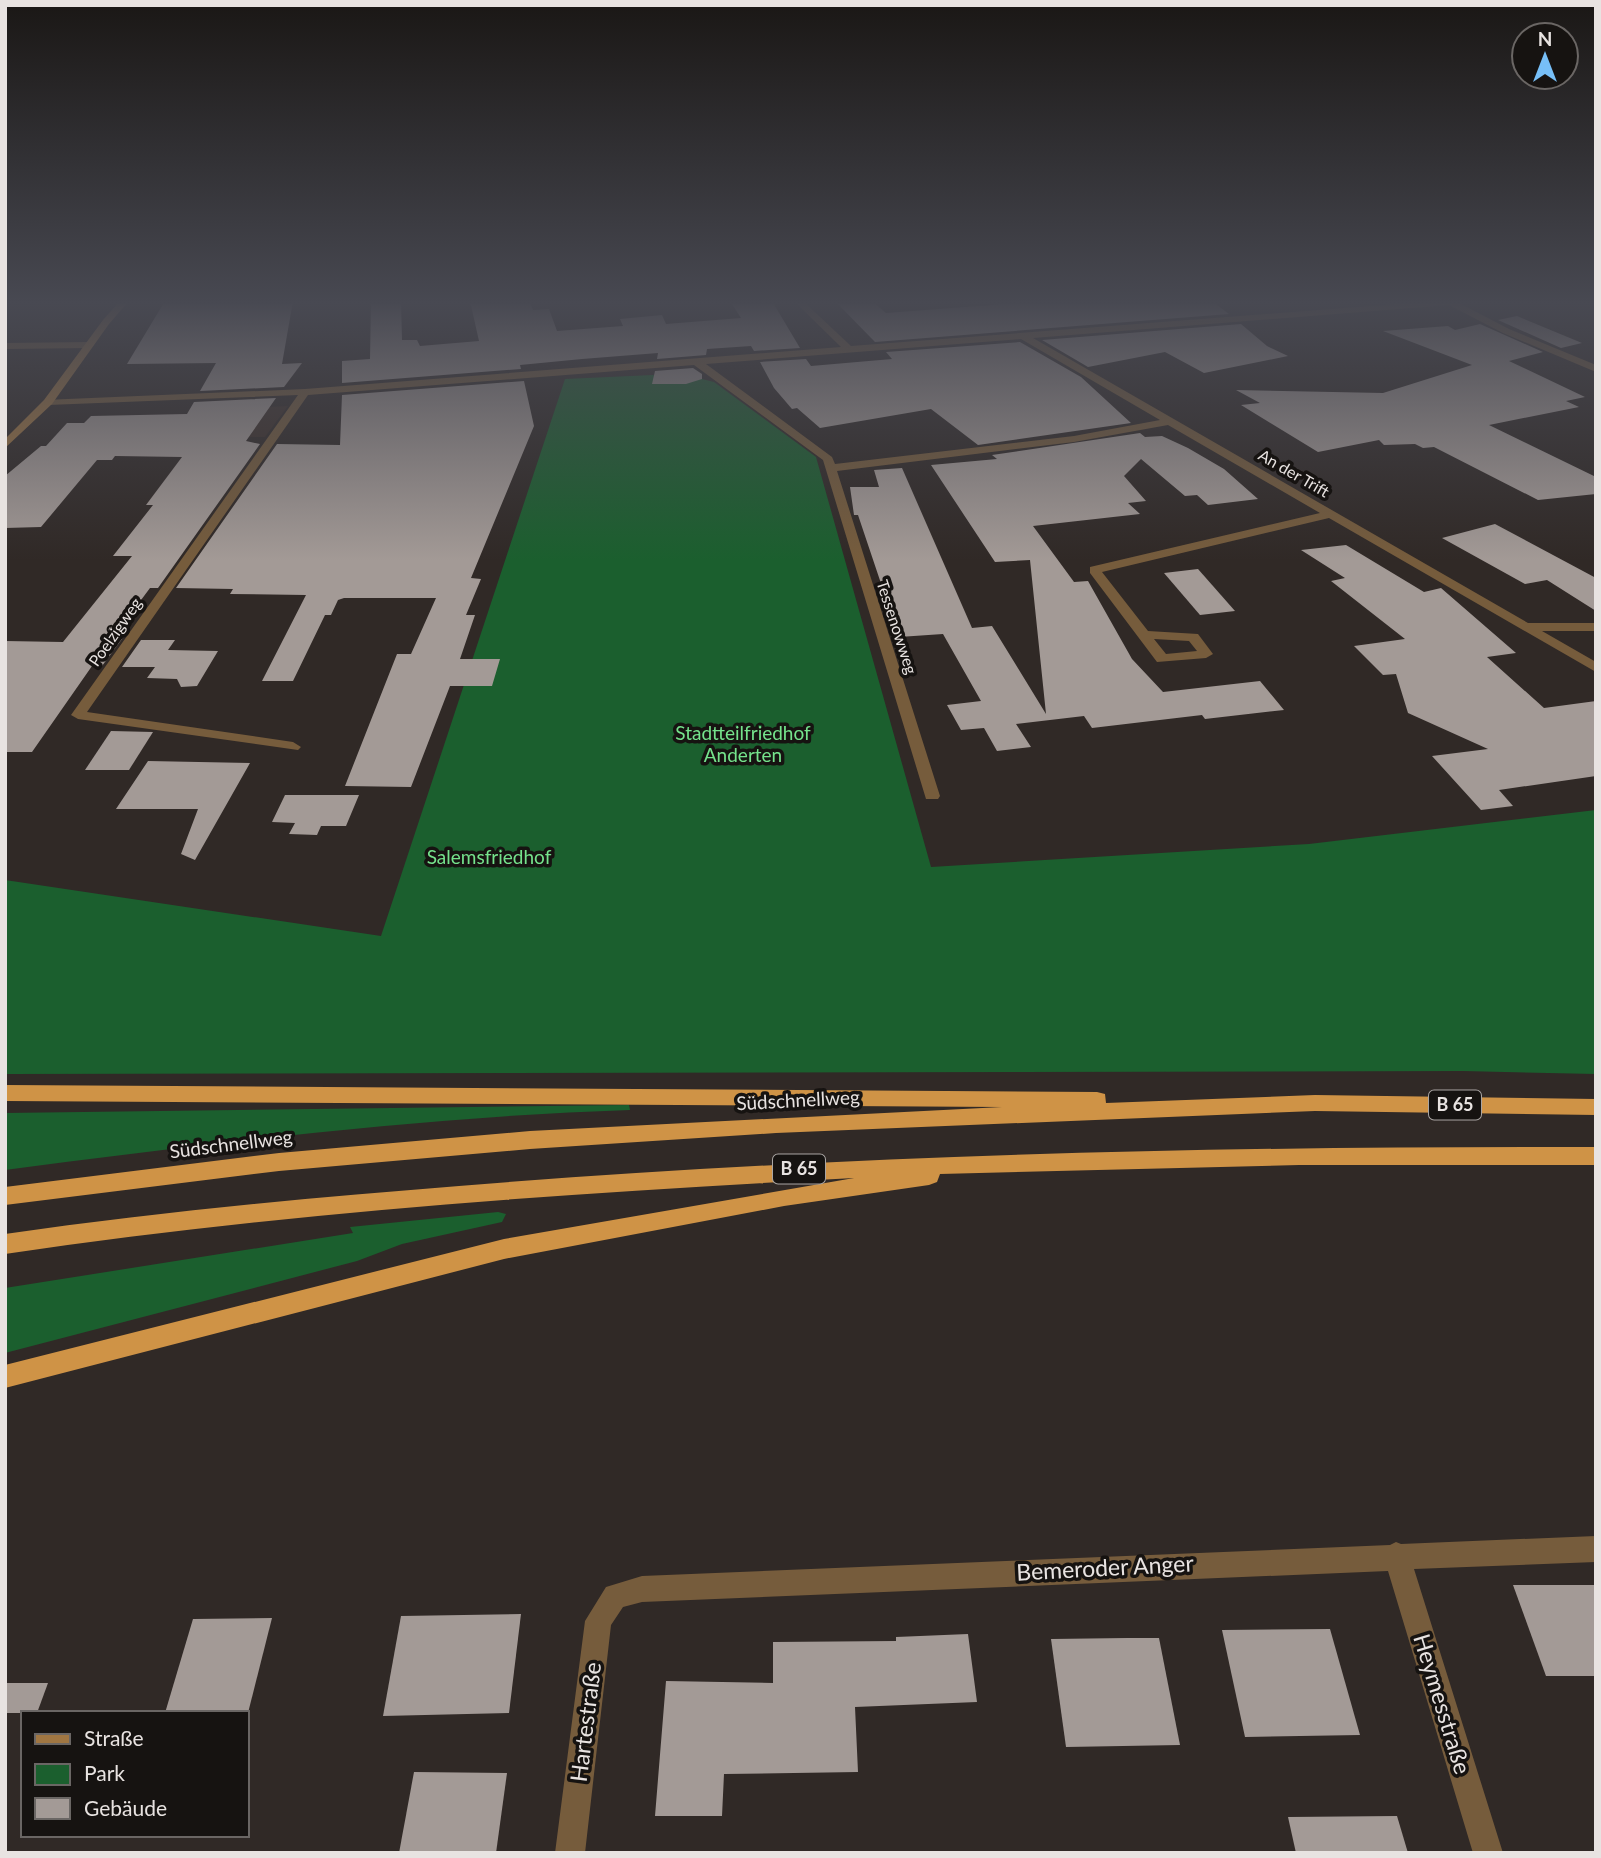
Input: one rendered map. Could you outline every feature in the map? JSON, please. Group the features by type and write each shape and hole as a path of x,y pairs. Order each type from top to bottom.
{"highway":[{"path":"5,1093 850,1096 1315,1103"},
{"name":"Südschnellweg","path":"5,1196 279,1162 530,1140 790,1124 1315,1103 1596,1107"},
{"name":"B 65","path":"5,1244 270,1212 533,1188 779,1170 1332,1154 1596,1156"},
{"path":"5,1377 504,1249 784,1197 1023,1162"}],"main road":[{"path":"5,445 48,402 58,388"}],"street":[{"path":"48,402 359,388"},
{"name":"Tessenowweg","path":"732,388 828,459 932,796"},
{"name":"An der Trift","path":"1113,388 1596,668"},
{"name":"Poelzigweg","path":"293,747 78,715 305,392"},
{"path":"830,468 1074,439 1171,421"},
{"name":"An der Trift","path":"1143,635 1094,570 1331,514"},
{"path":"1526,627 1596,626"},
{"name":"Bemeroder Anger","path":"615,1597 642,1589 1396,1555 1596,1549"},
{"name":"Heymesstraße","path":"1396,1555 1488,1853"},
{"name":"Hartestraße","path":"570,1853 598,1621 615,1597"}],"shaded area":[{"path":"288,406 265,437 168,436 190,410"}],"green space":[{"path":"562,388 722,388 816,457 931,867 1309,844 1596,810 1596,1074 1463,1071 5,1074 5,880 381,936"},
{"path":"629,1105 630,1110 395,1125 5,1170 5,1113"},
{"path":"498,1212 506,1214 502,1222 402,1244 357,1261 5,1353 5,1288 353,1233 350,1227"}],"building":[{"path":"202,388 269,388 200,391"},
{"path":"437,388 525,388 534,426 471,578 481,579 466,615 475,615 460,659 500,659 492,686 450,686 411,787 345,786 397,654 411,654 436,598 338,600 331,615 325,615 293,681 262,681 306,595 230,594 233,589 176,588 277,444 340,445 342,395"},
{"path":"774,388 1093,388 1131,423 978,445 931,409 820,428 797,408 792,409"},
{"path":"1400,388 1565,388 1585,397 1566,401 1579,407 1489,425 1596,477 1596,494 1538,500 1434,447 1423,448 1415,444 1384,445 1379,440 1318,452 1241,405 1260,403 1236,390 1383,393"},
{"path":"276,398 246,441 260,444 158,588 150,588 112,639 122,639 102,666 92,666 32,752 5,752 5,641 63,642 132,556 113,556 153,505 146,505 182,457 115,456 112,460 97,460 41,527 5,528 5,476 41,446 46,446 67,423 84,423 91,416 187,414 194,402"},
{"path":"1140,433 1145,437 1162,436 1188,448 1224,469 1258,499 1208,505 1197,495 1185,496 1141,459 1124,476 1146,501 1128,503 1140,514 1033,526 1074,582 1088,581 1132,659 1163,692 1260,681 1284,710 1205,719 1202,715 1092,728 1084,716 1016,724 1031,747 997,751 984,728 961,730 947,705 981,701 943,634 899,637 858,515 854,515 850,487 879,487 874,470 902,468 972,628 992,626 1046,714 1030,560 995,562 931,465 997,459 992,455"},
{"path":"1495,524 1596,578 1596,611 1547,580 1525,584 1442,538"},
{"path":"1346,545 1424,592 1441,588 1516,653 1487,657 1544,708 1596,701 1596,776 1499,790 1513,806 1481,810 1432,756 1488,749 1408,713 1396,674 1383,675 1354,646 1405,639 1331,581 1345,578 1301,550"},
{"path":"1198,569 1235,611 1200,615 1164,573"},
{"path":"141,640 175,640 168,650 218,651 197,686 181,687 177,679 147,678 155,667 122,667"},
{"path":"111,731 153,732 129,770 85,770"},
{"path":"148,761 250,763 195,860 181,854 198,809 116,809"},
{"path":"285,795 359,795 346,826 321,826 317,835 289,834 295,823 272,822"},
{"path":"1513,1585 1596,1585 1596,1676 1546,1676"},
{"path":"521,1614 509,1713 383,1716 401,1616"},
{"path":"272,1618 248,1713 166,1711 193,1619"},
{"path":"1330,1629 1360,1735 1245,1737 1222,1630"},
{"path":"968,1634 977,1702 855,1707 858,1772 724,1774 722,1816 655,1816 666,1681 773,1683 773,1642 896,1641 896,1637"},
{"path":"1159,1638 1180,1745 1066,1747 1051,1639"},
{"path":"5,1683 48,1683 38,1711 5,1713"},
{"path":"414,1772 507,1773 496,1853 399,1853"},
{"path":"1397,1816 1408,1853 1296,1853 1288,1817"}],"park label":[{"name":"Stadtteilfriedhof Anderten","path":"743,744"},
{"name":"Salemsfriedhof","path":"489,857"}]}
